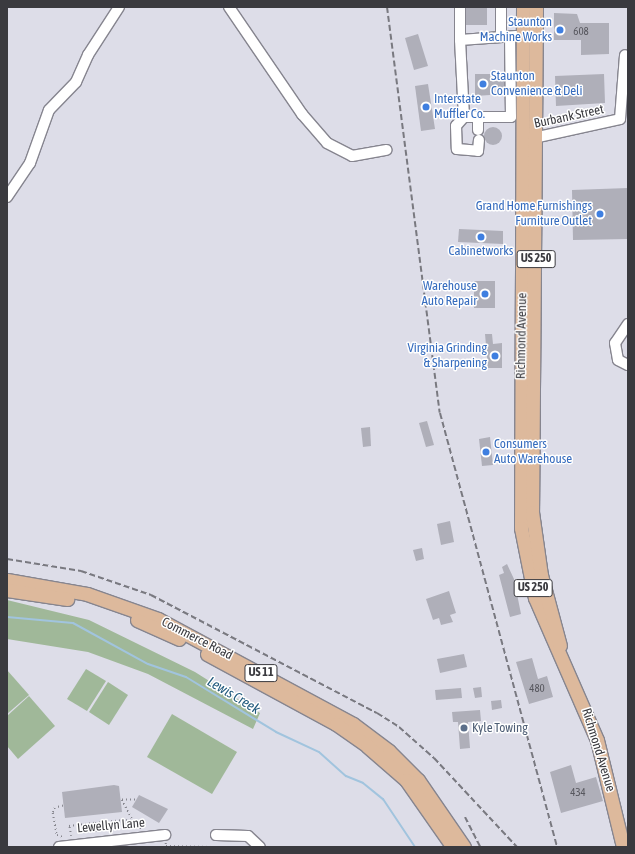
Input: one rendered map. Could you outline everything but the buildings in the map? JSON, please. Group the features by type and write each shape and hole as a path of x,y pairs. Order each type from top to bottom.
{"main road":[{"name":"Richmond Avenue","path":"523,7 511,37 523,123 526,512 563,657 598,740 622,847"},
{"name":"Richmond Avenue","path":"526,512 536,137 536,7"},
{"name":"Commerce Road","path":"7,580 87,594 158,619 350,728 389,751 464,847"},
{"name":"Commerce Road","path":"7,590 81,602 145,624 350,728"},
{"name":"Commerce Road","path":"428,799 453,847"}],"street":[{"path":"7,197 30,163 49,110 76,82 88,55 119,7"},
{"path":"229,7 302,114 327,142 352,156 386,150"},
{"path":"460,7 464,118"},
{"path":"501,7 511,37 511,117"},
{"path":"460,40 536,36"},
{"name":"Burbank Street","path":"523,140 620,119 625,55"},
{"path":"479,140 478,151 457,149 456,126 464,118 511,117 523,123"},
{"path":"478,118 478,130"},
{"path":"628,324 615,343 618,360 628,365"},
{"path":"216,835 257,843"},
{"name":"Lewellyn Lane","path":"59,847 163,837"}],"path":[{"path":"135,800 122,800 136,826"},
{"path":"63,806 54,810 55,830 59,837 71,838 70,826 126,820 149,833"},
{"path":"95,823 96,836"},
{"path":"163,837 166,841 166,846 212,847"}],"green space":[{"path":"7,600 89,620 195,672 260,713 253,729 148,674 88,652 7,639"},
{"path":"86,669 106,681 87,711 67,699"},
{"path":"7,670 29,695 7,714"},
{"path":"108,682 128,695 109,725 89,712"},
{"path":"29,696 55,726 18,759 7,746 7,716"},
{"path":"172,714 237,752 212,794 147,757"}],"waterway":[{"name":"Lewis Creek","path":"7,617 73,623 148,664 186,677 276,732 319,752 346,776 363,783 383,799 415,847"}],"railway":[{"path":"387,7 440,413 557,847"},
{"path":"7,559 81,571 151,595 377,713 399,727 434,758 517,847"},
{"path":"465,817 480,847"}],"place":[{"name":"Staunton Machine Works","path":"560,30"},
{"name":"Staunton Convenience & Deli","path":"483,84"},
{"name":"Interstate Muffler Co.","path":"426,107"},
{"name":"Grand Home Furnishings Furniture Outlet","path":"600,214"},
{"name":"Cabinetworks","path":"481,237"},
{"name":"Warehouse Auto Repair","path":"485,294"},
{"name":"Virginia Grinding & Sharpening","path":"495,356"},
{"name":"Consumers Auto Warehouse","path":"486,452"},
{"name":"Kyle Towing","path":"464,728"}]}
